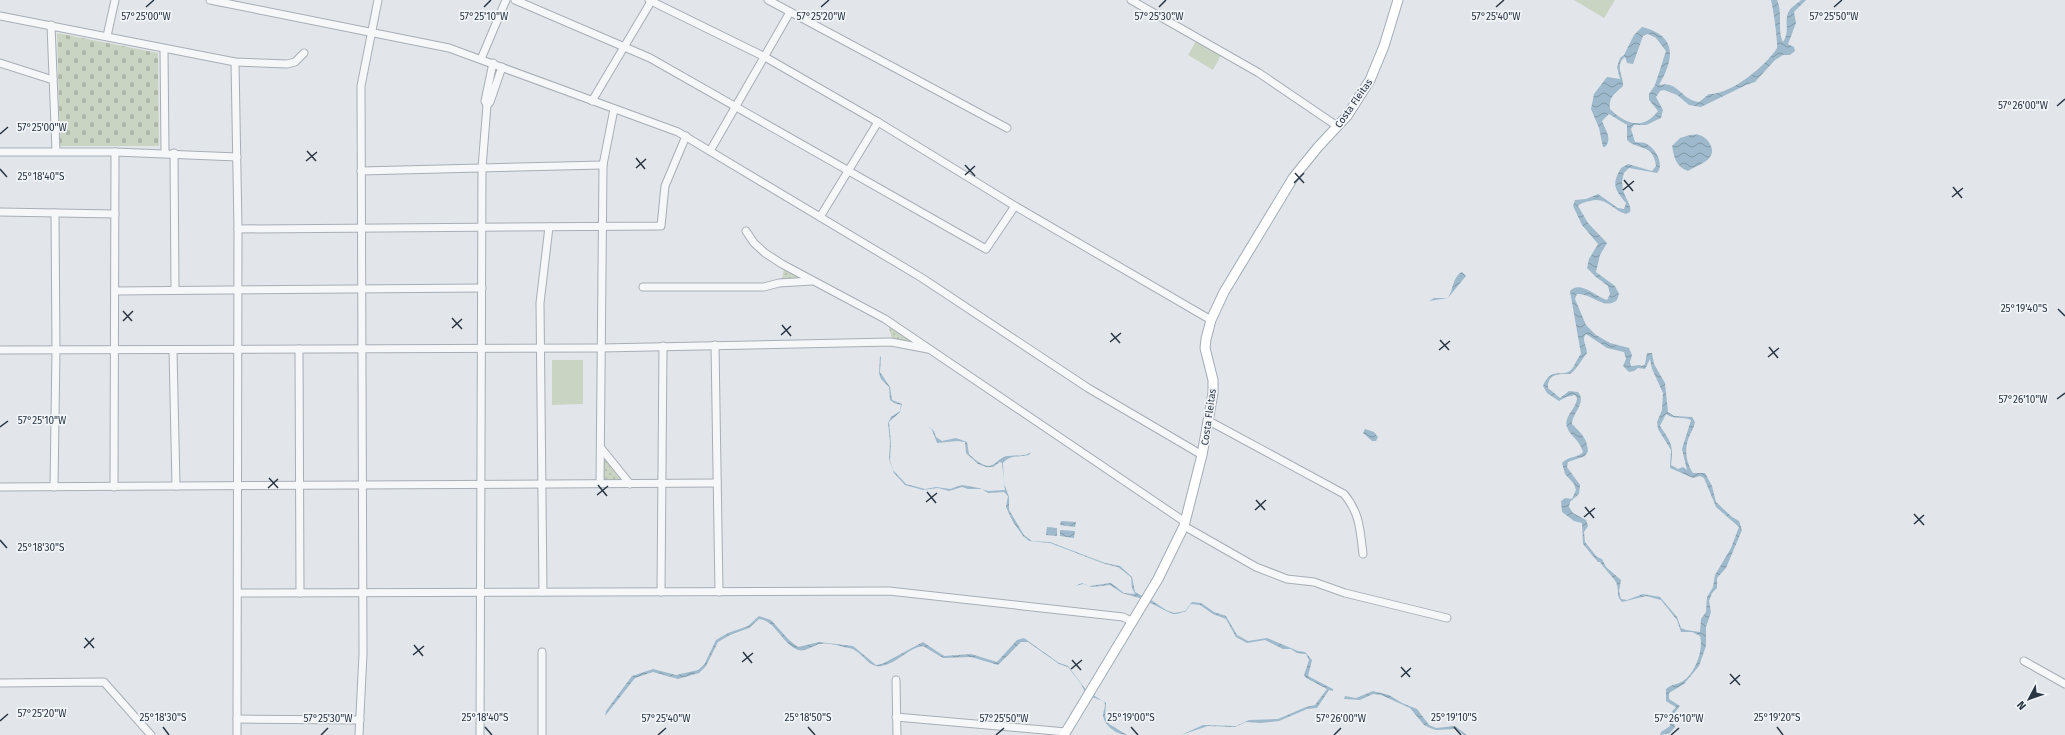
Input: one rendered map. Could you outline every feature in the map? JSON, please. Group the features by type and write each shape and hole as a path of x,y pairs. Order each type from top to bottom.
{"main road":[{"name":"Costa Fleitas","path":"1065,733 1158,579 1184,524 1202,456 1213,393 1213,380 1205,348 1212,320 1224,292 1293,178 1318,147 1347,116 1370,80 1384,46 1398,0"}],"street":[{"path":"107,36 115,0"},
{"path":"210,0 241,3 450,48 493,63 592,102 678,132 973,310 1088,388 1202,456"},
{"path":"359,735 362,654 361,86 378,0"},
{"path":"481,59 506,0"},
{"path":"515,0 650,58 986,249 1015,206"},
{"path":"592,102 651,0 765,57 878,122 1015,206 1212,320"},
{"path":"768,0 1007,128"},
{"path":"1131,0 1259,73 1337,126"},
{"path":"710,151 790,12"},
{"path":"0,16 235,62 287,64 295,62 304,53"},
{"path":"51,25 56,151"},
{"path":"164,49 165,153"},
{"path":"235,62 238,157 238,735"},
{"path":"0,63 53,80"},
{"path":"480,735 482,168 487,105 486,101 493,63"},
{"path":"487,105 490,102 502,67"},
{"path":"600,484 603,165 614,109"},
{"path":"820,217 878,122"},
{"path":"238,229 298,228 361,230 661,226 664,186 686,136"},
{"path":"0,152 56,151 165,153 238,157"},
{"path":"114,487 115,152"},
{"path":"174,154 175,290"},
{"path":"361,171 603,165"},
{"path":"0,212 115,214"},
{"path":"54,487 56,350 55,213"},
{"path":"543,592 540,303 549,227"},
{"path":"746,231 765,253 885,319 1184,524 1256,567 1287,579 1314,582 1345,593 1446,618"},
{"path":"643,287 764,287 779,283 814,281"},
{"path":"115,291 482,288"},
{"path":"0,350 601,348 891,342 928,349"},
{"path":"715,345 719,592"},
{"path":"661,592 663,346"},
{"path":"299,349 300,593"},
{"path":"173,350 176,486"},
{"path":"1209,421 1344,494 1358,515 1363,554"},
{"path":"600,448 630,484"},
{"path":"0,487 717,483"},
{"path":"238,593 889,591 1123,617 1133,622"},
{"path":"542,652 542,735"},
{"path":"2024,661 2065,684"},
{"path":"896,680 897,735"},
{"path":"0,683 104,682 151,735"},
{"path":"896,717 1065,733"},
{"path":"238,719 360,720"}],"green space":[{"path":"1574,0 1615,0 1604,18"},
{"path":"57,33 158,53 159,146 60,146"},
{"path":"1196,41 1221,55 1213,70 1188,55"},
{"path":"784,268 805,279 782,280"},
{"path":"888,324 917,344 892,339"},
{"path":"552,360 583,360 583,404 552,405"},
{"path":"603,455 624,481 603,481"}],"water":[{"path":"1771,0 1777,0 1779,5 1780,32 1783,42 1787,29 1787,15 1789,11 1801,0 1806,0 1794,12 1796,23 1788,44 1794,47 1795,51 1790,55 1783,55 1775,60 1755,82 1701,107 1689,105 1677,95 1664,90 1660,91 1656,97 1663,110 1661,118 1646,125 1634,125 1631,129 1635,142 1649,145 1658,156 1660,165 1657,173 1629,168 1624,173 1622,187 1630,208 1630,212 1626,214 1621,212 1600,200 1582,203 1578,206 1588,223 1607,243 1600,255 1596,272 1615,286 1619,294 1617,300 1607,304 1582,294 1577,294 1575,299 1586,325 1596,335 1610,343 1629,348 1632,355 1630,362 1631,366 1642,366 1645,364 1647,353 1652,353 1654,364 1665,383 1668,412 1674,416 1692,417 1695,422 1687,441 1686,455 1693,473 1705,473 1712,486 1716,502 1732,517 1739,521 1742,530 1726,568 1717,578 1717,588 1712,593 1709,601 1711,612 1706,627 1706,646 1699,666 1684,684 1669,693 1669,699 1680,706 1672,716 1675,727 1670,733 1660,735 1661,732 1670,726 1669,715 1676,707 1666,701 1666,689 1687,678 1695,667 1701,648 1700,636 1692,632 1681,632 1677,620 1661,600 1646,596 1622,602 1619,598 1617,585 1614,580 1583,544 1582,523 1574,521 1562,512 1561,501 1565,498 1572,499 1576,490 1574,484 1565,474 1562,463 1567,459 1583,452 1579,444 1568,430 1566,423 1577,398 1575,395 1566,397 1559,401 1547,393 1543,386 1549,376 1571,370 1581,354 1570,291 1574,288 1584,288 1607,300 1610,294 1608,286 1587,268 1589,259 1598,244 1582,225 1573,206 1575,200 1586,199 1598,194 1618,208 1624,209 1626,203 1617,191 1615,183 1621,168 1628,164 1652,171 1656,166 1652,153 1627,140 1627,125 1609,114 1602,121 1608,137 1607,144 1603,147 1599,128 1591,109 1594,94 1607,77 1620,79 1617,67 1620,58 1624,55 1634,35 1642,27 1654,31 1662,36 1667,42 1670,50 1668,66 1659,85 1671,85 1688,98 1699,102 1709,94 1718,93 1737,85 1765,63 1777,48","holes":["1648,34 1656,38 1666,51 1655,85 1649,94 1649,100 1658,111 1646,121 1634,123 1622,118 1610,109 1610,101 1611,98 1623,86 1620,71 1620,64 1622,60 1625,57 1627,63 1633,64 1643,36","1586,334 1607,348 1624,352 1626,359 1623,366 1629,372 1638,368 1645,369 1650,359 1652,369 1663,393 1662,410 1657,422 1658,429 1671,450 1670,468 1693,478 1700,476 1704,478 1716,507 1739,527 1731,548 1715,575 1713,587 1707,597 1706,612 1701,619 1700,632 1681,628 1677,617 1660,597 1643,594 1627,600 1621,599 1619,591 1621,580 1606,567 1602,559 1597,557 1585,542 1584,532 1588,526 1586,520 1573,513 1569,507 1570,502 1579,494 1580,485 1567,467 1568,462 1585,456 1588,451 1585,439 1572,424 1581,400 1578,392 1569,391 1560,398 1548,388 1548,384 1549,380 1553,376 1570,374 1577,367 1587,353 1584,341","1666,414 1672,417 1691,420 1682,449 1687,470 1683,467 1678,469 1671,465 1671,444 1660,426"]},
{"path":"1690,135 1698,135 1705,138 1712,147 1712,154 1703,163 1688,171 1678,164 1672,146 1680,138"},
{"path":"1462,272 1466,276 1448,298 1455,280"},
{"path":"1434,298 1448,298 1429,301"},
{"path":"880,356 880,372 890,387 892,400 902,404 900,412 889,422 891,443 890,460 893,470 906,484 925,489 936,487 950,489 962,485 982,489 968,489 962,487 949,491 938,488 923,490 905,485 894,473 889,459 890,442 888,423 891,417 900,411 901,405 890,400 889,387 881,379 879,373"},
{"path":"926,425 934,431 936,437 942,441 956,438 967,442 969,454 978,462 988,466 993,465 1004,457 1025,455 1031,452 1029,455 1012,457 1003,463 1004,479 1002,463 1000,462 993,467 986,467 978,464 966,453 965,442 957,441 937,443 932,430"},
{"path":"1365,429 1374,432 1378,437 1376,441 1372,441 1363,433"},
{"path":"1004,484 1009,497 1009,510 1024,535 1032,541 1050,542 1105,563 1120,566 1132,577 1135,592 1144,597 1143,599 1122,593 1110,585 1089,586 1111,583 1124,593 1135,594 1132,588 1131,577 1118,567 1105,564 1050,543 1029,541 1023,536 1013,522 1006,507 1008,496 1004,492 988,493 982,489 988,491 1005,490"},
{"path":"1061,521 1076,522 1075,527 1060,525"},
{"path":"1047,527 1057,528 1057,536 1046,535"},
{"path":"1060,530 1075,531 1074,538 1060,536"},
{"path":"1151,600 1166,610 1174,613 1185,611 1192,602 1201,603 1214,612 1226,616 1237,635 1248,641 1267,638 1298,651 1305,652 1312,660 1308,676 1333,689 1333,691 1329,690 1317,708 1307,709 1279,721 1261,723 1246,722 1235,727 1208,726 1181,735 1203,725 1236,726 1249,720 1278,719 1306,707 1315,705 1327,689 1306,678 1304,675 1309,660 1306,654 1297,653 1291,649 1283,649 1265,640 1247,643 1236,637 1226,619 1213,614 1200,605 1191,604 1185,612 1175,614 1169,613 1150,603"},
{"path":"759,616 771,620 789,640 798,647 819,642 853,646 876,665 882,664 923,642 944,656 971,654 997,662 1017,640 1024,638 1059,663 1068,666 1086,690 1085,692 1068,667 1059,664 1028,642 1021,642 998,665 971,657 943,658 923,646 912,650 893,662 882,666 877,666 873,665 854,649 834,644 819,644 806,650 798,650 792,647 770,624 759,619 749,628 730,635 718,642 706,666 699,673 678,679 653,672 635,678 605,716 606,711 632,676 653,669 676,675 698,670 704,665 716,640 728,633 748,626"},
{"path":"1373,691 1389,695 1402,703 1417,709 1429,725 1436,728 1455,726 1467,735 1464,735 1456,729 1436,730 1430,728 1424,725 1410,708 1381,695 1373,694 1360,700 1344,699 1345,696 1356,698"},
{"path":"1093,695 1102,701 1092,697"},
{"path":"1103,701 1106,703 1105,717 1109,724 1127,735 1116,732 1106,723 1103,716 1105,704"}]}
